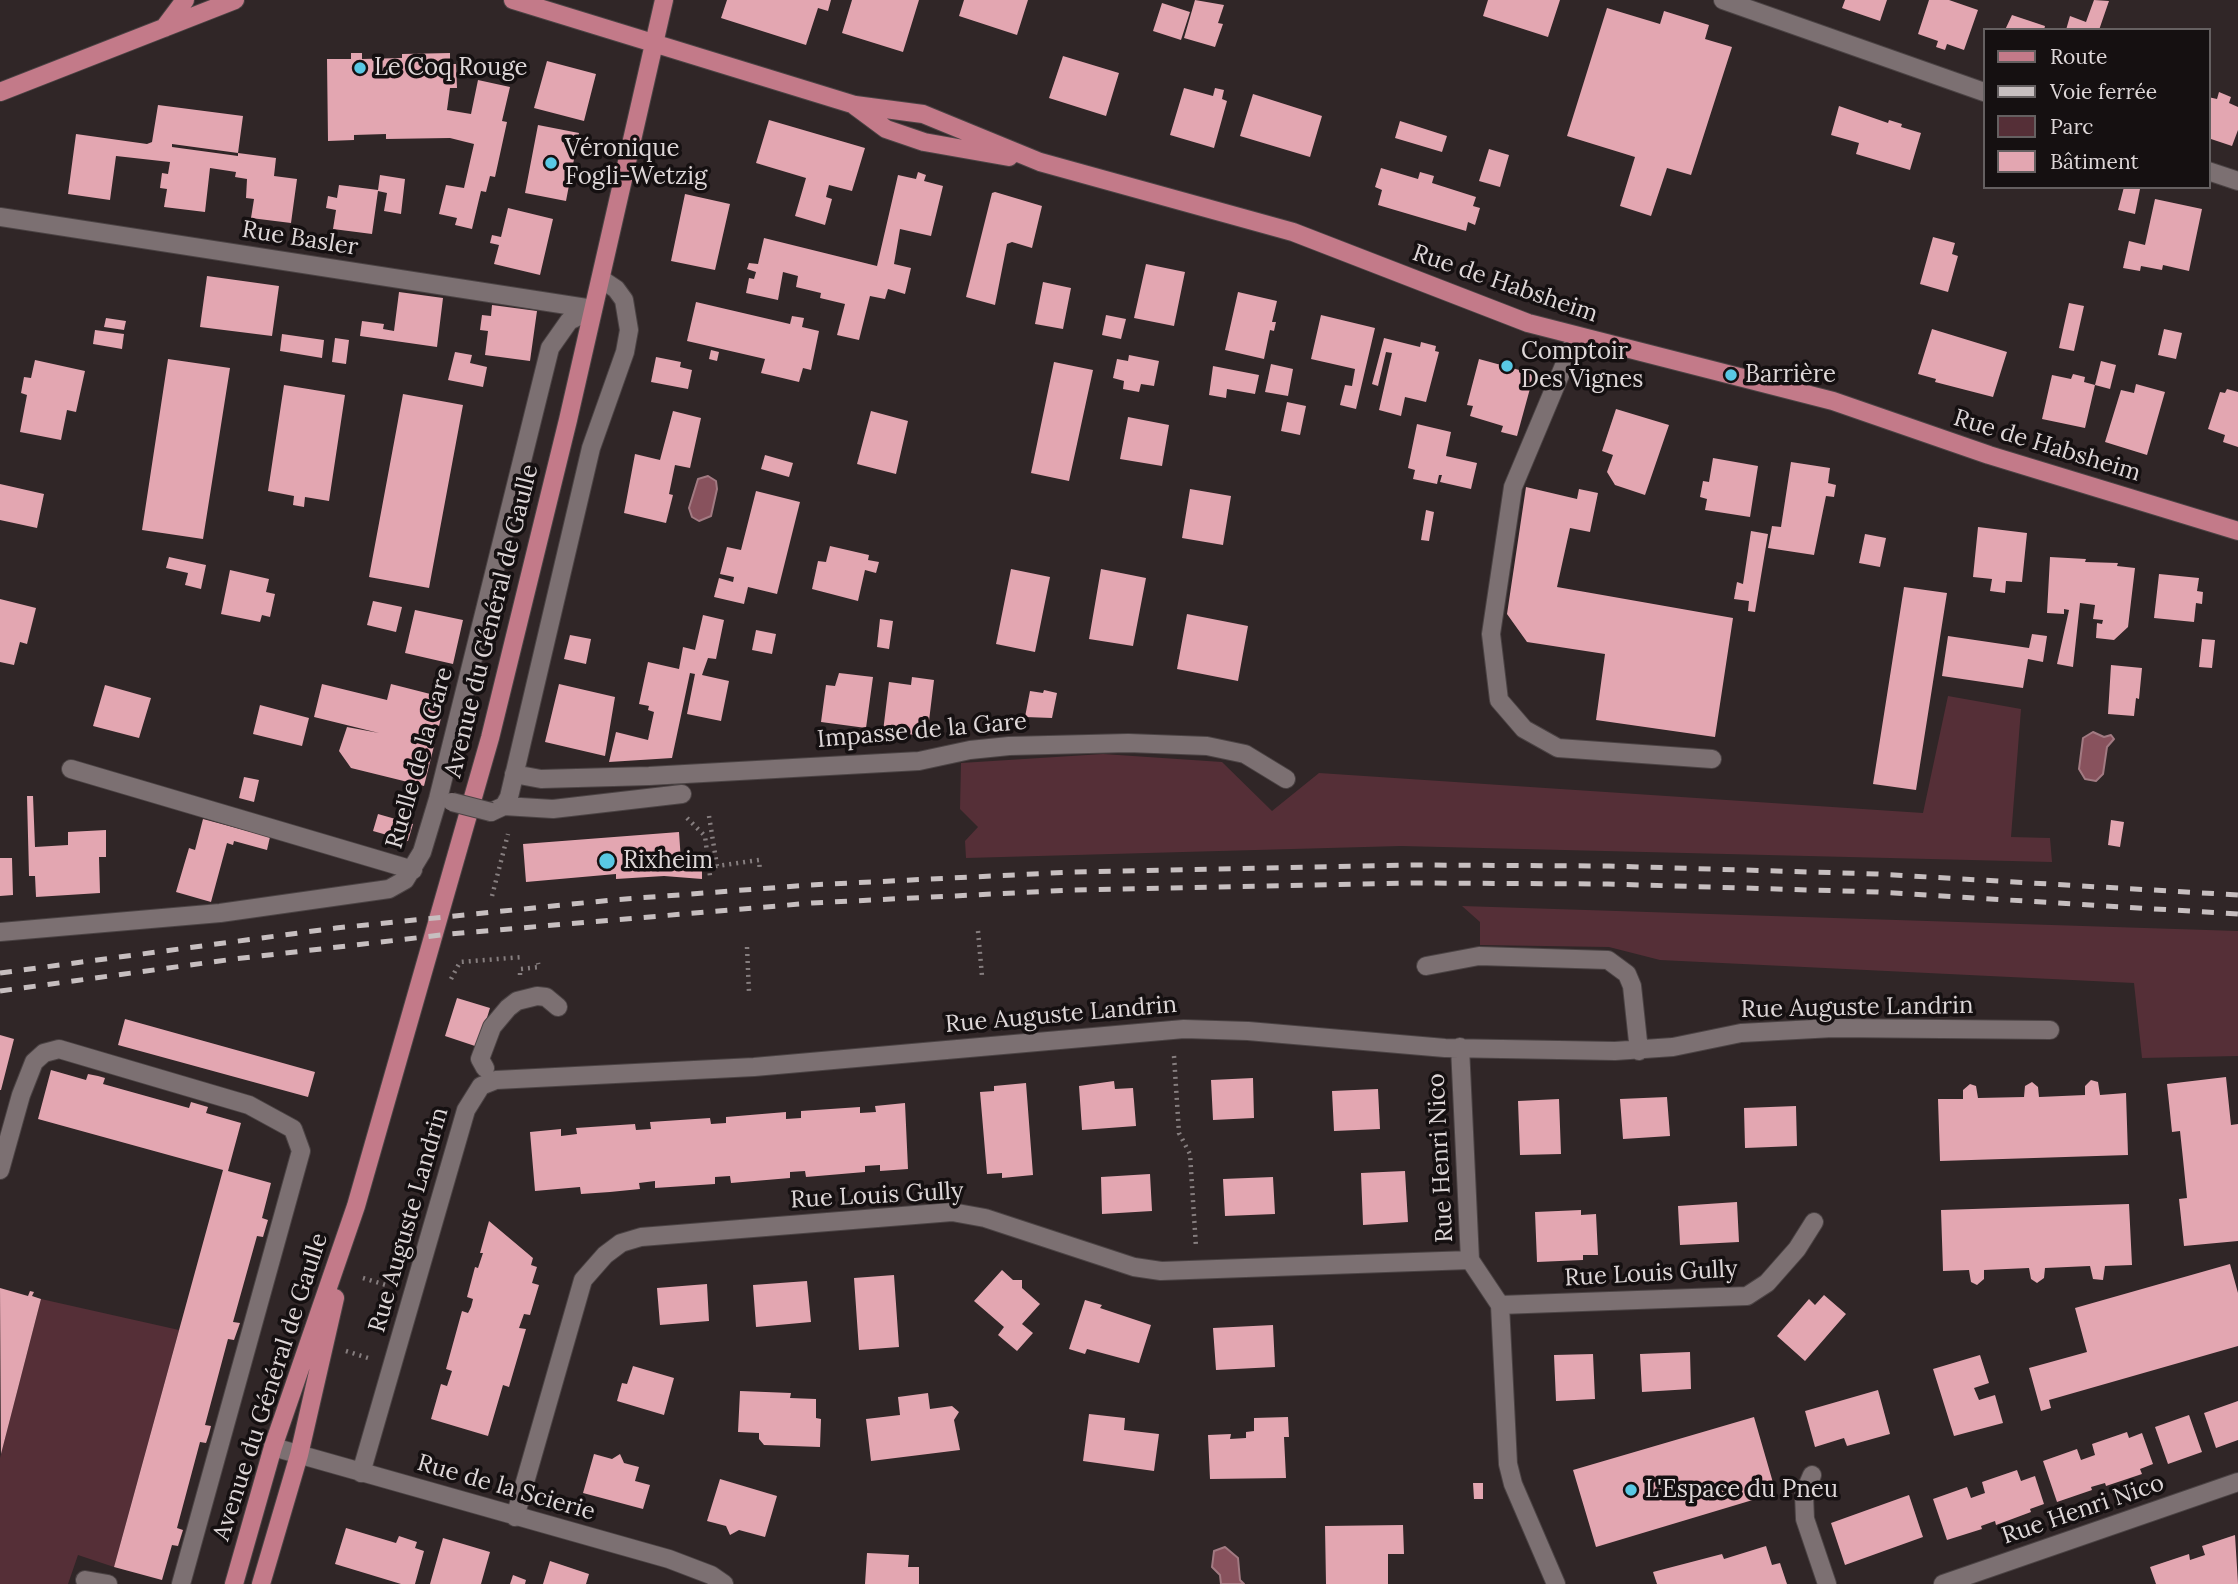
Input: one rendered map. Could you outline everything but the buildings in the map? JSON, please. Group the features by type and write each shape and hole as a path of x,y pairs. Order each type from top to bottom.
{"main road":[{"path":"163,29 185,0"},
{"path":"0,92 235,0"},
{"name":"Rue de Habsheim","path":"513,0 855,106 923,114 1040,162"},
{"name":"Avenue du Général de Gaulle","path":"234,1584 273,1447 356,1206 490,738 601,279 664,0"},
{"name":"Rue de Habsheim","path":"855,106 886,129 923,142 1040,162 1293,232 1528,323 1833,401 1989,455 2238,531"},
{"name":"Avenue du Général de Gaulle","path":"261,1584 299,1455 356,1206"}],"street":[{"path":"1723,0 1982,91"},
{"path":"2210,172 2238,181"},
{"name":"Rue Basler","path":"0,217 593,309"},
{"path":"497,809 514,774 591,448 625,352 629,330 624,300 616,289 601,279"},
{"name":"Ruelle de la Gare","path":"0,932 220,913 389,889 405,880 414,870 445,800 550,348 569,321 593,309"},
{"path":"1576,337 1513,487 1491,634 1499,700 1524,729 1558,748 1712,759"},
{"name":"Impasse de la Gare","path":"514,774 564,779 649,776 919,761 970,750 1009,746 1128,743 1207,746 1245,754 1286,779"},
{"path":"71,769 414,870"},
{"path":"445,800 497,809 554,810 677,796"},
{"path":"1426,966 1479,956 1608,960 1627,974 1632,986 1639,1051"},
{"path":"485,1068 480,1059 492,1027 517,1001 537,996 546,997 558,1007"},
{"name":"Rue Auguste Landrin","path":"361,1472 466,1110 481,1086 496,1080 754,1067 1173,1030 1213,1029 1460,1047 1639,1051 1741,1033 1833,1028 2050,1030"},
{"name":"Rue Henri Nico","path":"1460,1047 1470,1260 1500,1306"},
{"path":"0,1170 20,1095 34,1062 44,1054 59,1049 249,1105 293,1129 301,1151 181,1584"},
{"name":"Rue Louis Gully","path":"515,1517 576,1297 592,1268 621,1243 641,1237 952,1212 985,1218 1135,1267 1197,1272 1470,1260"},
{"name":"Rue Louis Gully","path":"1500,1306 1747,1296 1767,1283 1797,1249 1814,1222"},
{"path":"1500,1306 1508,1464 1556,1584"},
{"name":"Rue de la Scierie","path":"273,1447 669,1559 711,1575 724,1584"},
{"path":"1812,1475 1804,1494 1805,1519 1827,1584"},
{"name":"Rue Henri Nico","path":"1943,1584 2238,1482"},
{"path":"85,1580 108,1584"}],"path":[{"path":"677,796 691,824 705,836 710,876"},
{"path":"709,816 717,866 759,860 760,871"},
{"path":"492,896 506,836 514,830"},
{"path":"978,931 982,976"},
{"path":"747,947 749,992"},
{"path":"447,989 454,968 460,962 523,957"},
{"path":"1173,1030 1179,1133 1190,1154 1197,1272"}],"green space":[{"path":"1948,696 2021,709 2011,837 2050,838 2052,862 1401,846 966,858 965,841 978,827 960,809 961,763 1103,754 1222,762 1272,811 1319,773 1923,813"},
{"path":"1462,906 2238,931 2238,1056 2142,1058 2134,983 1660,960 1609,947 1480,945 1480,922"},
{"path":"41,1299 179,1330 114,1567 78,1555 68,1584 0,1584 0,1458"}],"shaded area":[{"path":"708,476 716,481 717,489 711,516 699,521 692,517 689,508 698,479"},
{"path":"2093,732 2104,737 2111,735 2114,739 2107,747 2103,774 2096,781 2085,779 2079,769 2083,738"},
{"path":"1225,1547 1238,1558 1240,1580 1244,1584 1221,1584 1220,1575 1212,1567 1214,1551"}],"railway":[{"path":"0,973 336,928 612,900 810,885 1073,872 1414,865 1609,866 1877,874 2238,895"},
{"path":"0,991 234,959 450,934 812,903 1073,890 1415,883 1608,884 1877,892 2238,914"}],"place":[{"name":"Le Coq Rouge","path":"360,68"},
{"name":"Véronique Fogli-Wetzig","path":"551,163"},
{"name":"Comptoir Des Vignes","path":"1507,366"},
{"name":"Barrière","path":"1731,375"},
{"name":"Rixheim","path":"607,861"},
{"name":"L'Espace du Pneu","path":"1631,1490"}]}
